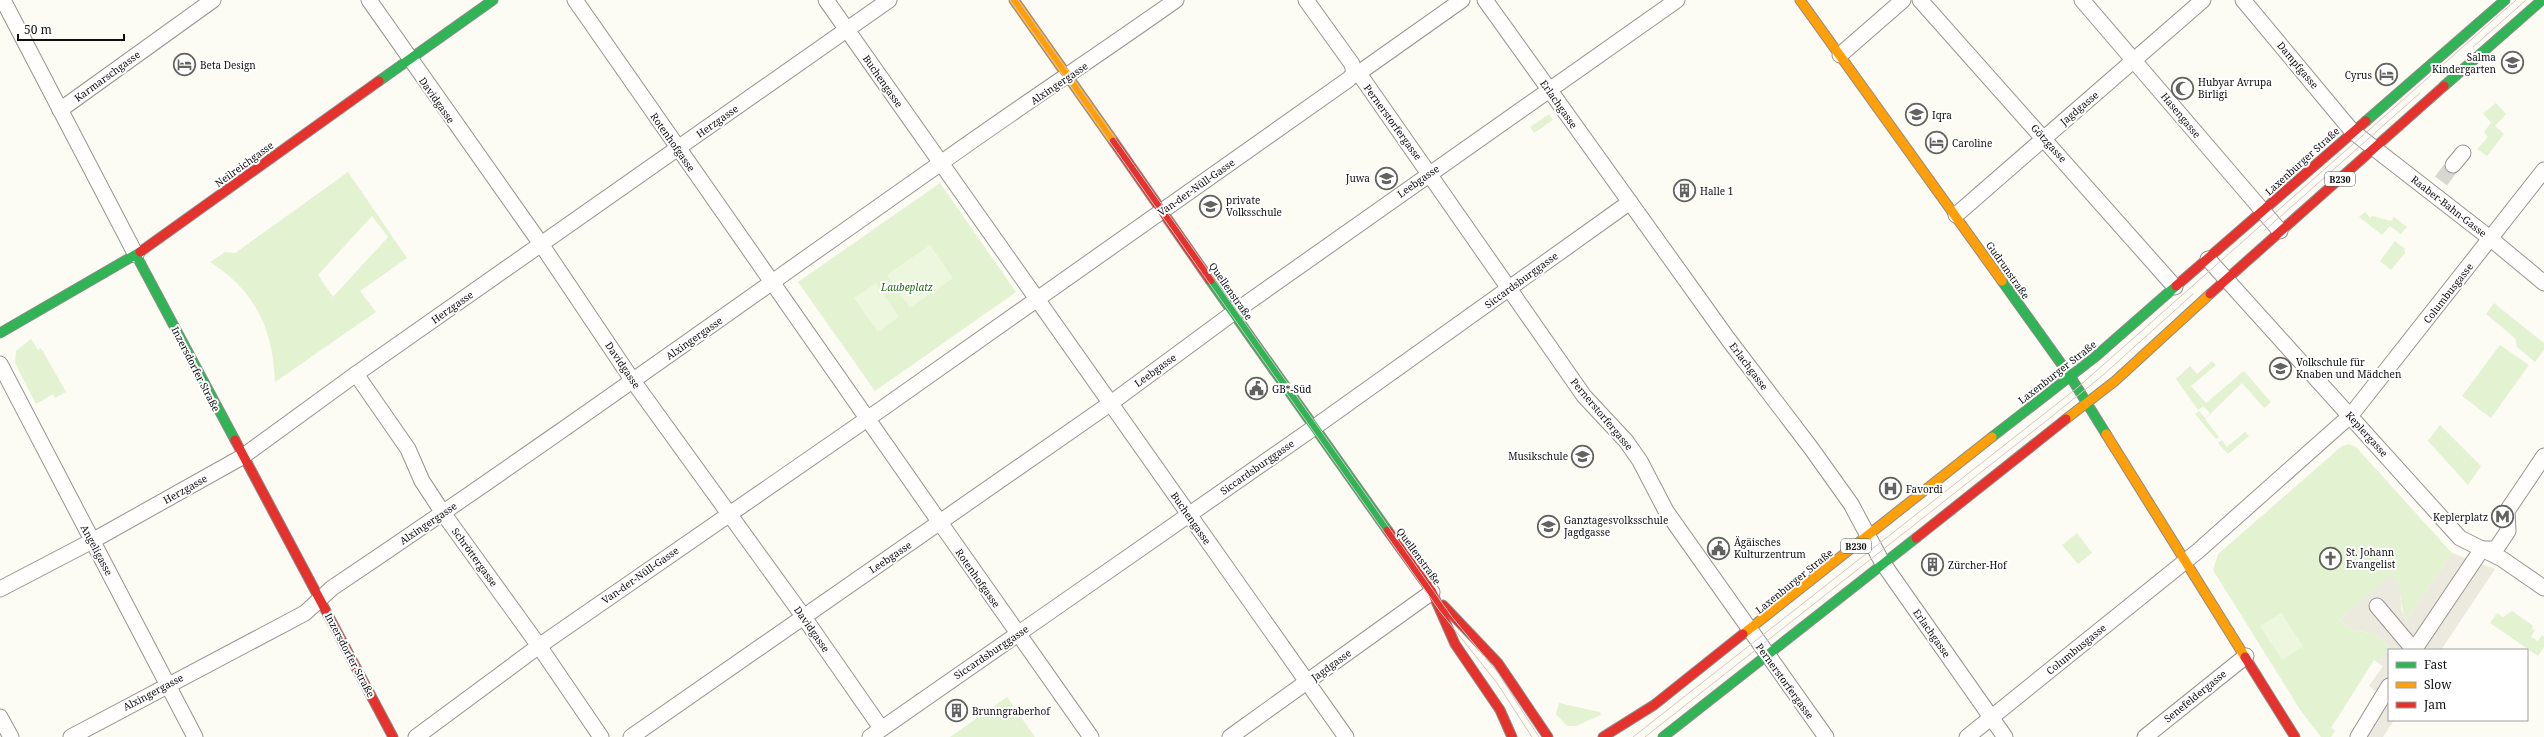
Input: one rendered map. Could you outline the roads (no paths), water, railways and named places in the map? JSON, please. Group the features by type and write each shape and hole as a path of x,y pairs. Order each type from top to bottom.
{"main road":[{"name":"Neilreichgasse","path":"0,334 136,255 493,0"},
{"name":"Quellenstraße","path":"1014,0 1313,428 1432,593 1498,663 1548,737"},
{"name":"Gudrunstraße","path":"1800,0 1956,215 2070,376 2184,561"},
{"name":"Laxenburger Straße","path":"1603,737 1646,711 2107,347 2352,131 2505,0"},
{"name":"B230","path":"1663,737 1882,562 1981,488 2156,346 2280,230 2542,0"},
{"name":"Inzersdorfer Straße","path":"136,255 242,457 320,598 393,737"},
{"path":"2184,561 2246,656 2295,737"},
{"name":"Quellenstraße","path":"1432,593 1455,644 1500,710 1512,737"}],"street":[{"name":"Inzersdorfer Straße","path":"3,0 136,255"},
{"name":"Karmarschgasse","path":"60,110 213,0"},
{"name":"Davidgasse","path":"369,0 409,60 541,244 633,381 803,616 875,732"},
{"name":"Rotenhofgasse","path":"575,0 771,284"},
{"name":"Buchengasse","path":"826,0 940,163"},
{"name":"Herzgasse","path":"0,589 92,541 242,457 356,374 889,0"},
{"name":"Alxingergasse","path":"940,163 1068,77 1176,0"},
{"name":"Pernerstorfergasse","path":"1306,0 1352,64 1357,74 1430,173 1509,290 1584,396 1633,451 1666,511 1749,631 1826,737"},
{"name":"Van-der-Nüll-Gasse","path":"1036,299 1462,0"},
{"name":"Erlachgasse","path":"1485,0 1746,363 1811,448 1851,504 1882,562 2005,737"},
{"name":"Leebgasse","path":"630,737 1111,403 1233,313 1677,0"},
{"path":"1840,55 1904,0"},
{"name":"Götzgasse","path":"1920,0 2175,287"},
{"name":"Hasengasse","path":"2082,0 2262,211 2280,230"},
{"name":"Jagdgasse","path":"1956,215 2202,0"},
{"name":"Dampfgasse","path":"2243,0 2352,131"},
{"name":"Raaber-Bahn-Gasse","path":"2352,131 2375,148 2437,186 2491,239 2544,283"},
{"path":"2453,165 2463,153"},
{"path":"940,163 1036,299 868,418 771,284 940,163"},
{"name":"Columbusgasse","path":"2351,415 2544,170"},
{"name":"Siccardsburggasse","path":"875,732 1313,428 1509,290 1630,202"},
{"name":"Keplergasse","path":"2208,259 2351,415 2460,538 2478,555 2516,569 2544,588"},
{"name":"Alxingergasse","path":"71,737 168,684 305,613 332,588 443,513 771,284"},
{"name":"Buchengasse","path":"1036,299 1346,737"},
{"name":"Angeligasse","path":"0,364 195,737"},
{"name":"Schröttergasse","path":"356,374 408,449 422,481 443,513 539,646 601,737"},
{"path":"2184,561 2271,488 2351,415"},
{"name":"Rotenhofgasse","path":"868,418 939,523 1091,737"},
{"name":"Van-der-Nüll-Gasse","path":"416,737 539,646 868,418"},
{"path":"2415,649 2478,555 2496,549 2508,531 2507,511 2544,456"},
{"name":"Columbusgasse","path":"1967,737 2184,561"},
{"name":"Jagdgasse","path":"1230,737 1432,593"},
{"path":"2377,606 2413,649"},
{"name":"Senefeldergasse","path":"2145,737 2246,656"},
{"path":"2358,737 2388,688"},
{"path":"0,717 11,737"}],"tunnel":[{"path":"2441,181 2453,165"}],"tram line":[{"path":"1010,0 1439,610 1497,683 1532,737"},
{"path":"1018,0 1452,617 1498,673 1539,737"},
{"path":"1633,737 2077,388 2516,0"},
{"path":"2473,47 2526,0"},
{"path":"2264,231 2420,93"},
{"path":"1645,737 2102,376 2193,294"}],"place":[{"name":"Salma Kindergarten","path":"2512,63"},
{"name":"Beta Design","path":"185,65"},
{"name":"Cyrus","path":"2387,75"},
{"name":"Hubyar Avrupa Birligi","path":"2183,88"},
{"name":"Iqra","path":"1917,115"},
{"name":"Caroline","path":"1937,143"},
{"name":"Juwa","path":"1386,178"},
{"name":"Halle 1","path":"1685,191"},
{"name":"private Volksschule","path":"1210,206"},
{"name":"Volkschule für Knaben und Mädchen","path":"2280,368"},
{"name":"GB*-Süd","path":"1257,389"},
{"name":"Musikschule","path":"1583,456"},
{"name":"Favordi","path":"1891,489"},
{"name":"Keplerplatz","path":"2503,517"},
{"name":"Ganztagesvolksschule Jagdgasse","path":"1548,526"},
{"name":"Ägäisches Kulturzentrum","path":"1718,548"},
{"name":"St. Johann Evangelist","path":"2331,558"},
{"name":"Zürcher-Hof","path":"1933,565"},
{"name":"Brunngraberhof","path":"956,711"}],"park label":[{"name":"Laubeplatz","path":"907,287"}]}
